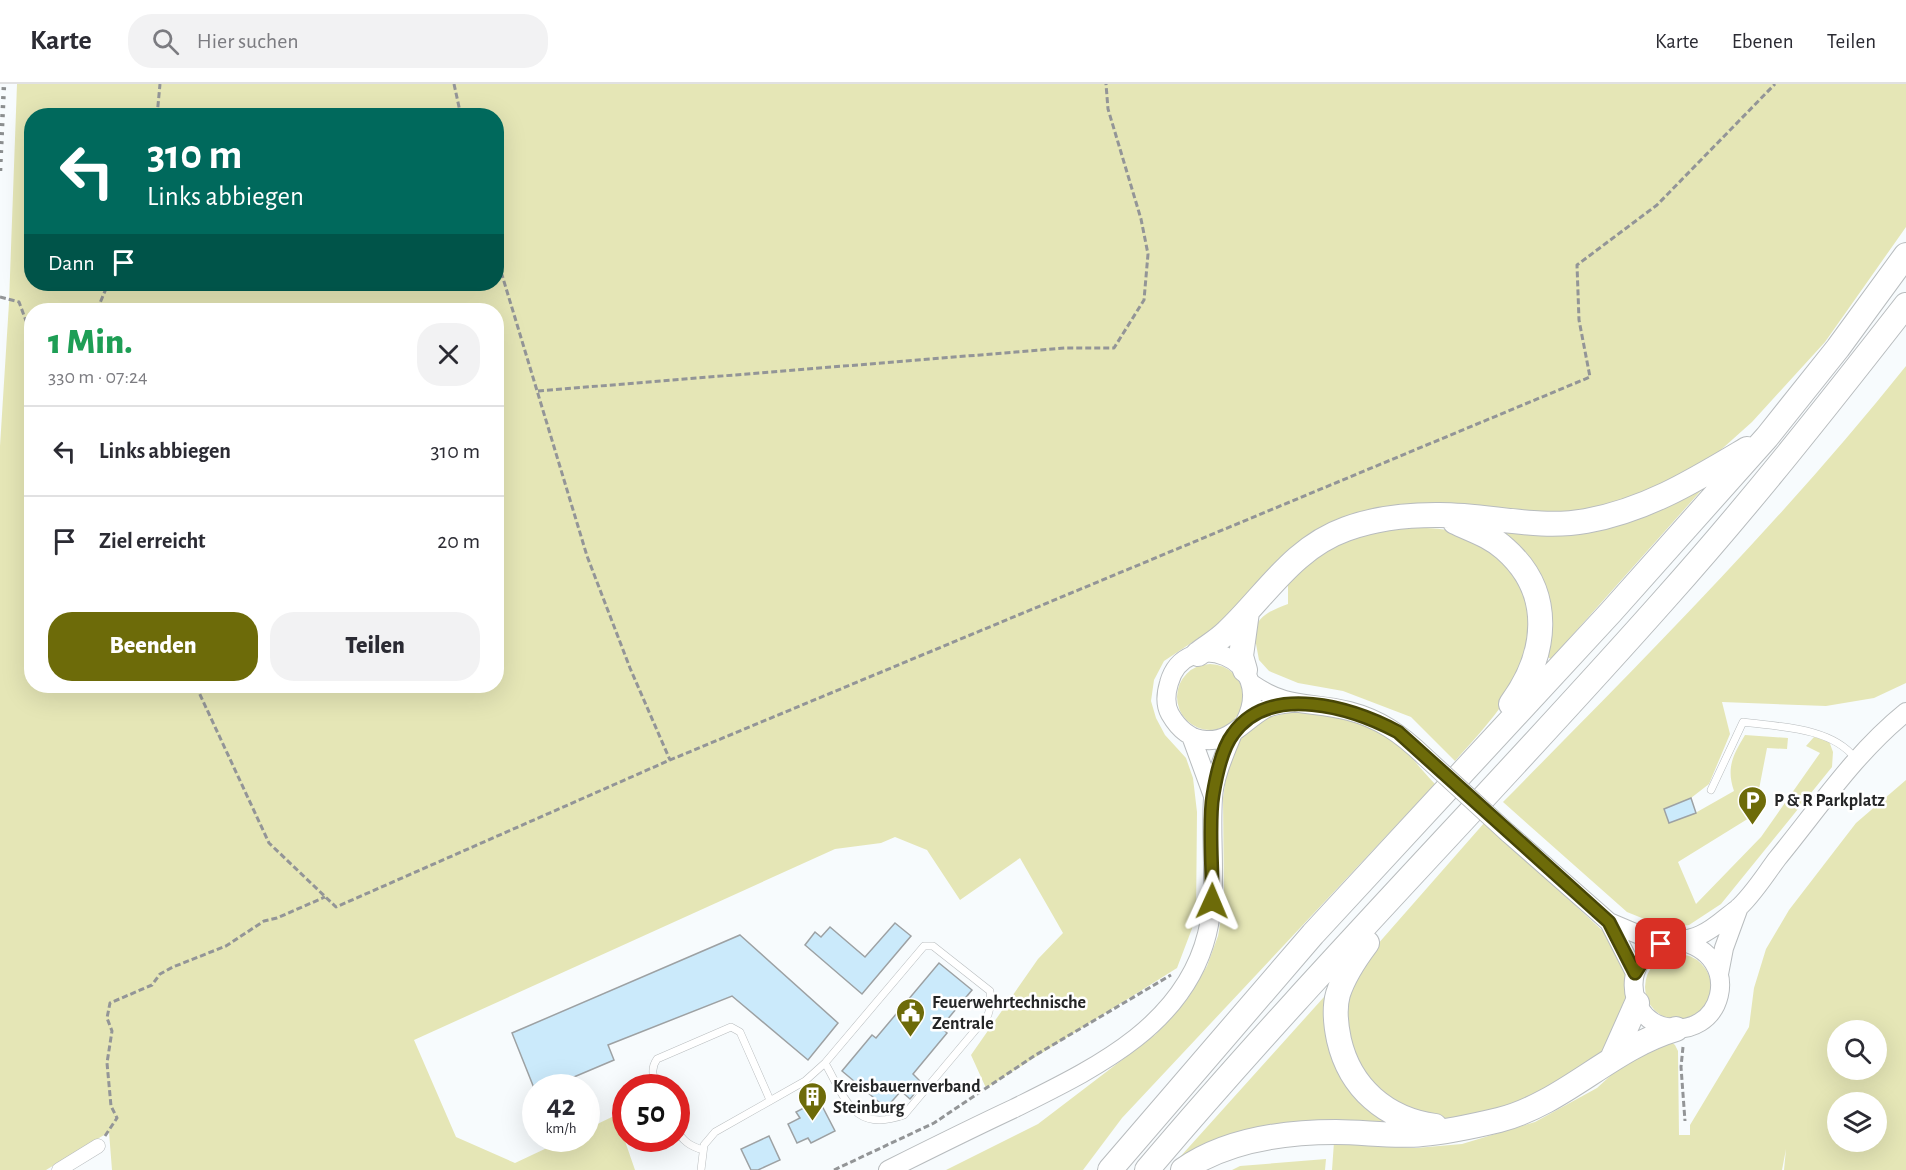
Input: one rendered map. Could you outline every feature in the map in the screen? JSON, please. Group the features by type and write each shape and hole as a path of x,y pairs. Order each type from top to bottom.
{"highway":[{"path":"1110,1170 1313,934 1611,612 1767,437 1838,348 1906,255"},
{"path":"1147,1170 1433,851 1666,598 1774,471 1906,305"},
{"path":"1198,654 1224,635 1247,612 1283,569 1313,547 1345,529 1378,520 1436,514 1534,523 1585,521 1654,503 1767,437"},
{"path":"1436,514 1480,533 1503,547 1517,561 1528,578 1540,621 1540,644 1528,677 1465,770"},
{"path":"1247,612 1241,650 1248,677"},
{"path":"1433,851 1348,968 1337,997 1336,1027 1342,1055 1367,1095 1385,1110 1414,1121 1455,1128"},
{"path":"1612,1059 1637,1003"},
{"path":"1183,1170 1229,1148 1266,1138 1338,1132 1377,1135 1423,1134 1501,1119 1543,1103 1612,1059 1656,1035 1681,1028"}],"main road":[{"path":"1292,703 1266,709 1220,739 1205,740 1191,736 1177,726 1168,710 1166,693 1171,676 1182,662 1198,654 1224,654 1268,695 1292,703 1348,711 1374,719 1398,732 1609,922 1635,973"},
{"path":"888,1170 1098,1066 1148,1029 1172,1002 1198,961 1207,933 1212,901 1213,796 1239,727 1254,697 1248,677"},
{"path":"1609,922 1670,942 1693,944 1705,951 1714,962 1721,988 1719,1001 1699,1023 1681,1028 1660,1025 1646,1016 1637,1003 1633,983 1635,973 1649,951 1670,942 1701,935 1739,907 1856,760 1906,712"},
{"path":"1191,736 1213,796"},
{"path":"1719,975 1724,948 1739,907"}],"street":[{"path":"60,1170 99,1146"}],"lane":[{"path":"1711,790 1743,722 1800,729 1828,739 1849,751 1856,760"},
{"path":"701,1170 703,1150 715,1132 804,1081 825,1063 924,946 933,946 990,991 991,1004 988,1015 904,1115 888,1121 863,1118 850,1106 825,1063"},
{"path":"653,1074 652,1065 657,1059 731,1027 740,1032 770,1100"},
{"path":"690,1145 703,1150"}],"path":[{"path":"158,108 160,84"},
{"path":"454,84 459,108"},
{"path":"538,391 1065,348 1114,348 1144,300 1148,254 1141,219 1108,108 1106,84"},
{"path":"199,693 269,843 336,907 670,760 1590,377 1579,320 1577,265 1658,205 1775,84"},
{"path":"504,281 587,556 630,668 670,760"},
{"path":"2,297 19,302 24,315"},
{"path":"99,1146 117,1118 111,1106 107,1063 112,1031 107,1018 111,1003 152,985 160,974 173,966 226,946 264,921 277,918 325,897"},
{"path":"834,1170 954,1112 1034,1056 1135,998 1179,969"},
{"path":"1681,1028 1685,1121"}],"green space":[{"path":"17,84 1906,84 1906,227 1825,342 1752,422 1704,465 1651,497 1577,515 1373,512 1226,620 1164,661 1154,680 1151,701 1156,718 1165,735 1186,758 1193,778 1197,812 1196,918 1177,968 986,1088 971,1055 1038,959 1063,933 1020,858 960,900 927,850 895,837 881,843 835,849 414,1040 456,1137 515,1163 538,1152 600,1152 600,1123 612,1117 612,1152 629,1152 635,1170 112,1170 109,1132 46,1170 0,1170 0,446 9,303"},
{"path":"1906,366 1906,683 1874,698 1826,706 1722,702 1730,734 1709,784 1691,798 1664,809 1669,823 1697,812 1734,791 1731,775 1732,762 1745,735 1788,738 1787,749 1767,748 1754,815 1678,862 1696,904 1761,837 1820,753 1806,746 1814,737 1829,741 1833,752 1832,767 1721,904 1689,925 1675,927 1659,925 1627,912 1503,802 1761,535"},
{"path":"1706,485 1551,659 1544,655 1546,624 1485,523 1535,529"},
{"path":"1408,527 1453,531 1482,542 1495,552 1518,580 1531,612 1533,629 1531,646 1519,678 1500,708 1455,761 1411,717 1343,691 1298,683 1269,671 1259,660 1256,644 1249,641 1263,617 1288,604 1288,578 1302,567 1344,542 1374,532"},
{"path":"1204,664 1216,664 1228,669 1238,679 1243,697 1241,710 1228,725 1216,730 1204,730 1192,725 1182,715 1177,703 1177,691 1182,679 1192,669"},
{"path":"1292,712 1345,718 1382,732 1399,745 1435,784 1122,1118 1083,1170 946,1170 1038,1124 1156,1034 1188,998 1207,966 1218,936 1224,902 1223,798 1228,763 1238,739 1255,721"},
{"path":"1906,780 1906,1170 1784,1170 1786,1149 1782,1170 1332,1170 1334,1142 1416,1148 1462,1144 1535,1122 1597,1088 1633,1055 1669,1040 1678,1051 1679,1135 1690,1135 1690,1125 1749,1027 1754,988 1766,949 1789,910 1856,823"},
{"path":"1485,822 1605,933 1627,969 1630,1002 1607,1048 1563,1080 1511,1107 1451,1121 1422,1117 1373,1093 1343,1026 1355,970"},
{"path":"1671,954 1685,954 1697,959 1706,968 1711,987 1709,1000 1702,1011 1685,1020 1671,1020 1659,1015 1650,1006 1645,994 1645,980 1650,968 1659,959"},
{"path":"1333,987 1327,1025 1410,1127 1224,1143 1171,1167"},
{"path":"1326,1159 1325,1170 1232,1170 1240,1166"}],"building":[{"path":"1691,798 1696,813 1669,823 1664,809"},
{"path":"895,923 911,936 862,994 805,945 815,932 821,937 830,927 865,957"},
{"path":"740,935 838,1023 808,1060 732,996 608,1045 614,1060 581,1074 528,1074 512,1033"},
{"name":"Feuerwehrtechnische Zentrale","path":"939,963 972,990 941,1027 947,1033 913,1074 920,1081 921,1086 910,1099 901,1091 886,1108 842,1071 872,1035 876,1038"},
{"name":"Kreisbauernverband Steinburg","path":"819,1100 835,1131 811,1143 808,1138 797,1143 788,1124 800,1118 796,1112"},
{"path":"769,1136 780,1160 758,1170 751,1170 741,1149"}],"railway":[{"path":"0,171 4,84"}],"place":[{"name":"P & R Parkplatz","path":"1753,826"},
{"name":"Feuerwehrtechnische Zentrale","path":"911,1038"},
{"name":"Kreisbauernverband Steinburg","path":"812,1122"}],"route":[{"path":"1212,901 1213,796 1225,752 1233,733 1245,722 1266,709 1292,703 1348,711 1374,719 1398,732 1609,922 1635,973 1640,961 1649,951 1661,944"}]}
